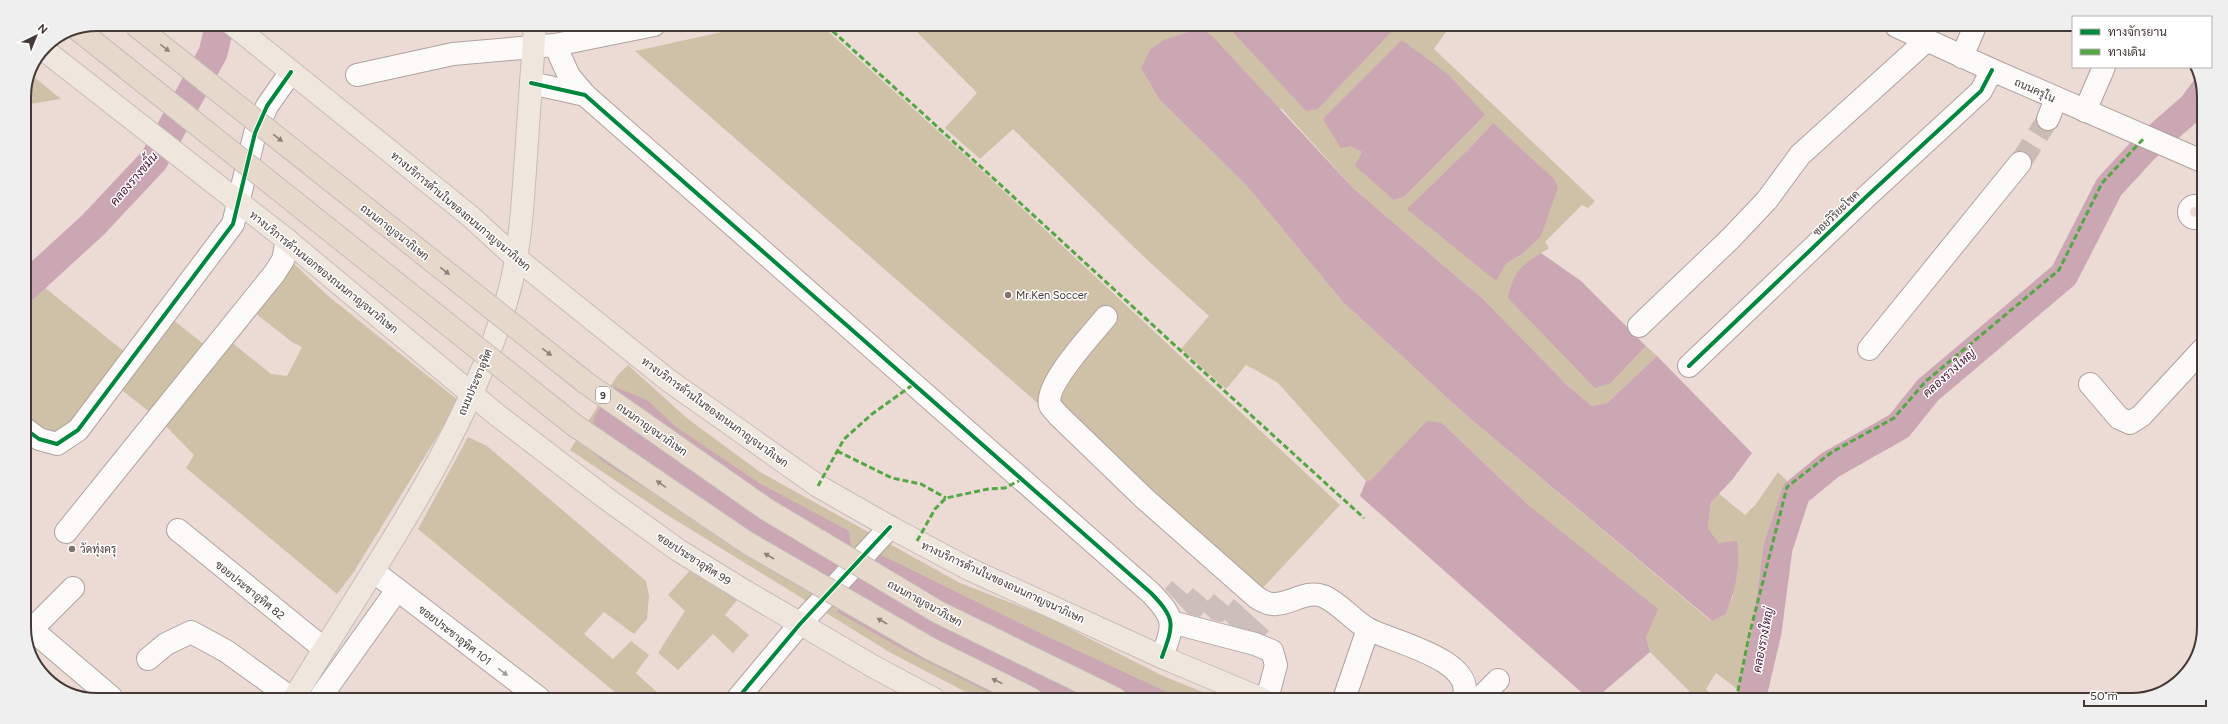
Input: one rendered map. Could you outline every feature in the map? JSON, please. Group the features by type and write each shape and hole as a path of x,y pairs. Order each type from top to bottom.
{"highway":[{"name":"ถนนกาญจนาภิเษก","path":"143,31 586,383 766,509 938,612 1104,693"},
{"path":"82,33 574,425 746,542 929,648 1020,693"}],"main road":[{"name":"ทางบริการด้านในของถนนกาญจนาภิเษก","path":"240,31 470,216 516,258 668,380 818,486 890,527 969,569 1162,657 1248,693"},
{"name":"ถนนประชาอุทิศ","path":"296,693 373,571 430,475 472,394 497,327 512,281 522,212 534,31"},
{"name":"ทางบริการด้านนอกของถนนกาญจนาภิเษก","path":"52,56 287,240 472,394"},
{"name":"ซอยประชาอุทิศ 99","path":"472,394 607,499 678,550 800,624 925,693"}],"street":[{"path":"357,75 453,54 533,48 624,31"},
{"name":"ถนนครุใน","path":"1907,31 2134,133 2197,159"},
{"path":"1962,57 1973,31"},
{"path":"1639,326 1730,239 1767,200 1800,155 1926,40"},
{"path":"555,45 569,76 585,96 1151,593 1169,613 1169,638 1162,657"},
{"path":"2085,111 2104,68"},
{"name":"ซอยวิริยะโชค","path":"1689,366 1866,196 1981,91 1992,70"},
{"path":"31,433 39,439 57,444 78,430 233,224 255,133 267,106 291,72"},
{"path":"531,83 585,96"},
{"path":"2048,119 2056,98"},
{"path":"1869,349 2020,163"},
{"path":"66,532 274,274 283,260 287,240"},
{"path":"1106,317 1060,375 1051,392 1050,405 1058,415 1145,499 1256,597 1267,603 1276,604 1310,594 1324,596 1368,629 1440,659 1457,672 1469,693"},
{"path":"2090,384 2119,418 2130,423 2141,416 2197,355"},
{"path":"742,693 800,624 890,527"},
{"name":"ซอยประชาอุทิศ 82","path":"178,530 323,648"},
{"name":"ซอยประชาอุทิศ 101","path":"373,571 532,693"},
{"path":"31,623 73,588"},
{"path":"327,693 397,590"},
{"path":"1170,622 1255,644 1272,651 1276,665 1269,693"},
{"path":"31,629 105,693"},
{"path":"1346,693 1368,629"},
{"path":"148,660 166,644 191,632 296,693"},
{"path":"1479,693 1498,680"}],"shaded area":[{"path":"727,31 828,31 980,169 1340,505 1259,592 1063,408 1061,401 1050,414 635,51"},
{"path":"916,31 1232,31 1306,110 1318,109 1391,31 1447,31 1434,49 1595,201 1588,208 1582,205 1545,242 1549,248 1529,261 1611,383 1646,346 1657,356 1607,403 1592,406 1569,387 1483,299 1354,189 1282,109 1160,100 1246,185 1343,302 1467,416 1711,621 1726,614 1733,596 1719,543 1708,528 1711,502 1718,493 1745,515 1756,504 1778,472 1794,488 1779,539 1755,641 1741,692 1716,673 1706,689 1710,693 1691,693 1650,652 1646,637 1527,504 1442,423 1371,480 1366,481 1277,382 1246,365 1226,389 1181,349 1209,316 1143,256 1013,129 980,159 945,128 977,93","holes":["1485,115 1404,197 1394,200 1362,152 1350,146","1493,123 1522,254 1506,264 1495,281 1467,151"]},
{"path":"1192,31 1205,31 1213,37 1354,189 1483,299 1569,387 1592,406 1607,403 1657,356 1752,453 1732,480 1711,502 1708,528 1719,543 1737,541 1738,569 1726,614 1712,621 1467,416 1343,302 1246,185 1160,100 1141,68 1151,49 1164,40"},
{"path":"1232,31 1392,31 1318,109 1306,111"},
{"path":"1402,40 1449,75 1485,115 1404,197 1394,200 1355,166 1362,152 1350,146 1341,148 1323,119"},
{"path":"34,77 61,99 31,104 32,84"},
{"path":"1493,123 1554,179 1558,187 1541,236 1522,254 1506,264 1496,281 1407,209 1467,151"},
{"path":"1541,253 1581,281 1646,346 1611,383 1595,388 1508,298 1512,283 1518,272 1522,267"},
{"path":"291,261 327,295 459,401 353,573 337,594 186,468 194,455 161,421 230,341 271,374 287,376 302,347 292,342 251,310"},
{"path":"44,287 126,353 61,436 31,425 31,299"},
{"path":"172,319 206,346 152,414 118,387"},
{"path":"628,365 688,419 760,472 960,583 1045,616 1163,676 1205,693 968,693 891,653 664,513 570,450 617,376"},
{"path":"615,387 647,400 676,427 759,483 849,531 851,545 836,569 814,593 605,463 587,447 595,415"},
{"path":"1427,421 1442,423 1527,504 1658,609 1646,637 1650,652 1602,693 1582,693 1360,496 1366,481 1371,480"},
{"path":"468,437 487,446 646,581 649,596 647,619 634,634 604,612 584,634 613,659 631,641 649,655 636,673 658,693 616,693 418,529"},
{"path":"879,554 1046,636 1169,693 990,693 908,652 837,612 852,577"},
{"path":"691,569 740,596 725,615 749,635 733,653 713,634 678,670 658,653 685,611 668,595"}],"building":[{"path":"1172,581 1187,594 1193,588 1208,601 1214,594 1228,606 1234,599 1269,631 1265,635 1230,625 1225,620 1222,622 1212,620 1204,612 1200,617 1188,614 1165,589"}],"waterway":[{"name":"คลองรางขมิ้น","path":"31,282 93,225 154,160 213,53 218,31"},
{"name":"คลองรางใหญ่","path":"1753,693 1767,632 1778,548 1796,493 1830,465 1899,426 1928,390 2064,275 2109,187 2145,148 2192,107 2197,100"}],"tunnel":[{"path":"2020,163 2048,119"}],"marked path":[{"path":"833,31 1364,518"},
{"path":"1737,693 1749,636 1787,487 1832,452 1894,418 1925,382 2059,270 2102,183 2145,137"},
{"path":"818,486 844,439 872,414 914,384"},
{"path":"837,451 892,478 921,484 946,498"},
{"path":"917,541 935,509 946,498 988,489 1005,488 1022,479"}],"cycle path":[{"path":"1689,366 1866,197 1981,91 1992,70"},
{"path":"31,433 39,439 57,444 78,430 233,224 255,133 267,106 291,72"},
{"path":"531,83 585,95 1151,593 1169,616 1169,637 1162,657"},
{"path":"742,693 800,624 890,527"}],"place":[{"name":"Mr.Ken Soccer","path":"1008,295"},
{"name":"วัดทุ่งครุ","path":"72,549"}]}
